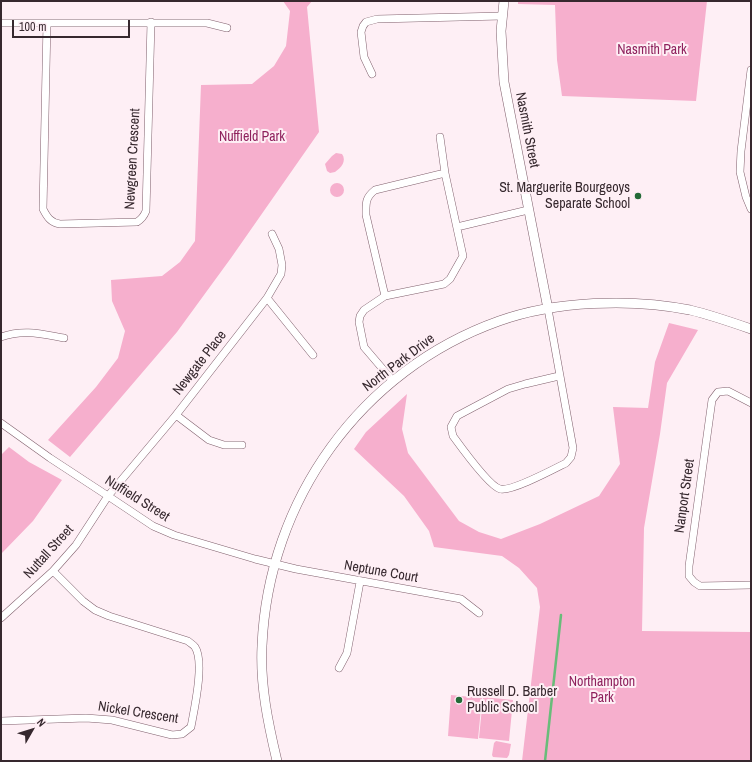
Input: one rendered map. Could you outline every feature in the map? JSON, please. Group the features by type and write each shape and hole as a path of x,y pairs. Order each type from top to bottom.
{"main road":[{"name":"Nasmith Street","path":"504,1 502,16 504,82 548,309"},
{"name":"North Park Drive","path":"277,761 268,721 264,694 262,647 267,599 275,564 292,514 318,465 332,445 375,396 431,354 470,333 500,321 548,309 604,304 641,304 689,310 730,321 751,329"}],"street":[{"path":"372,74 364,57 361,32 363,26 369,21 377,19 502,16"},
{"name":"Newgreen Crescent","path":"48,23 43,209 46,216 55,223 60,224 137,222 144,215 146,210 151,22"},
{"path":"1,23 207,22 227,28"},
{"path":"751,70 740,172 751,210"},
{"path":"393,382 364,348 359,322 360,316 364,310 385,296 444,284 450,279 463,256 445,173 440,137"},
{"path":"385,296 366,215 366,201 369,194 375,190 445,173"},
{"path":"457,227 528,210"},
{"name":"Newgate Place","path":"108,496 176,415 267,298 282,274 279,249 272,234"},
{"path":"267,298 313,355"},
{"path":"548,309 573,448 571,458 566,463 512,489 500,490 491,484 453,436 451,427 457,416 508,389 559,376"},
{"path":"1,337 19,332 26,332 64,338"},
{"name":"Nanport Street","path":"751,403 728,391 718,392 712,400 689,566 689,576 700,586 751,585"},
{"path":"176,415 209,440 224,445 242,445"},
{"name":"Nuffield Street","path":"1,423 50,458 153,526 174,536 275,564"},
{"name":"Nuttall Street","path":"1,618 53,571 76,545 108,496"},
{"name":"Neptune Court","path":"275,564 360,582 461,599 479,613"},
{"name":"Nickel Crescent","path":"1,721 86,718 112,720 172,735 182,734 191,727 199,683 198,654 195,647 188,641 109,616 95,610 82,601 53,571"},
{"path":"339,668 347,653 360,582"}],"green space":[{"name":"Nuffield Park","path":"283,1 312,1 307,7 319,132 177,332 70,457 48,440 96,387 118,358 125,331 112,301 111,280 162,276 180,262 195,241 201,85 252,84 274,66 286,46 290,11"},
{"name":"Nasmith Park","path":"518,1 707,1 696,101 562,96 557,60 555,5 518,4"},
{"path":"336,153 342,154 344,162 335,172 330,173 327,171 325,164"},
{"path":"334,183 340,183 344,187 344,193 340,197 334,197 330,193 330,187"},
{"name":"Northampton Park","path":"669,323 698,330 667,383 644,528 642,631 751,632 751,761 522,761 540,607 537,588 519,568 502,556 434,547 429,531 404,496 354,449 366,432 407,394 402,429 408,453 459,521 479,532 501,539 540,524 599,496 620,464 613,407 648,408 655,362"},
{"path":"9,447 29,462 62,480 33,521 1,554 1,455"},
{"path":"451,695 482,698 478,739 448,736"},
{"path":"483,697 513,700 509,741 479,738"},
{"path":"496,741 511,744 507,758 493,757 494,743"}],"waterway":[{"path":"545,761 561,615"}],"place":[{"name":"St. Marguerite Bourgeoys Separate School","path":"638,196"},
{"name":"Russell D. Barber Public School","path":"459,700"}]}
